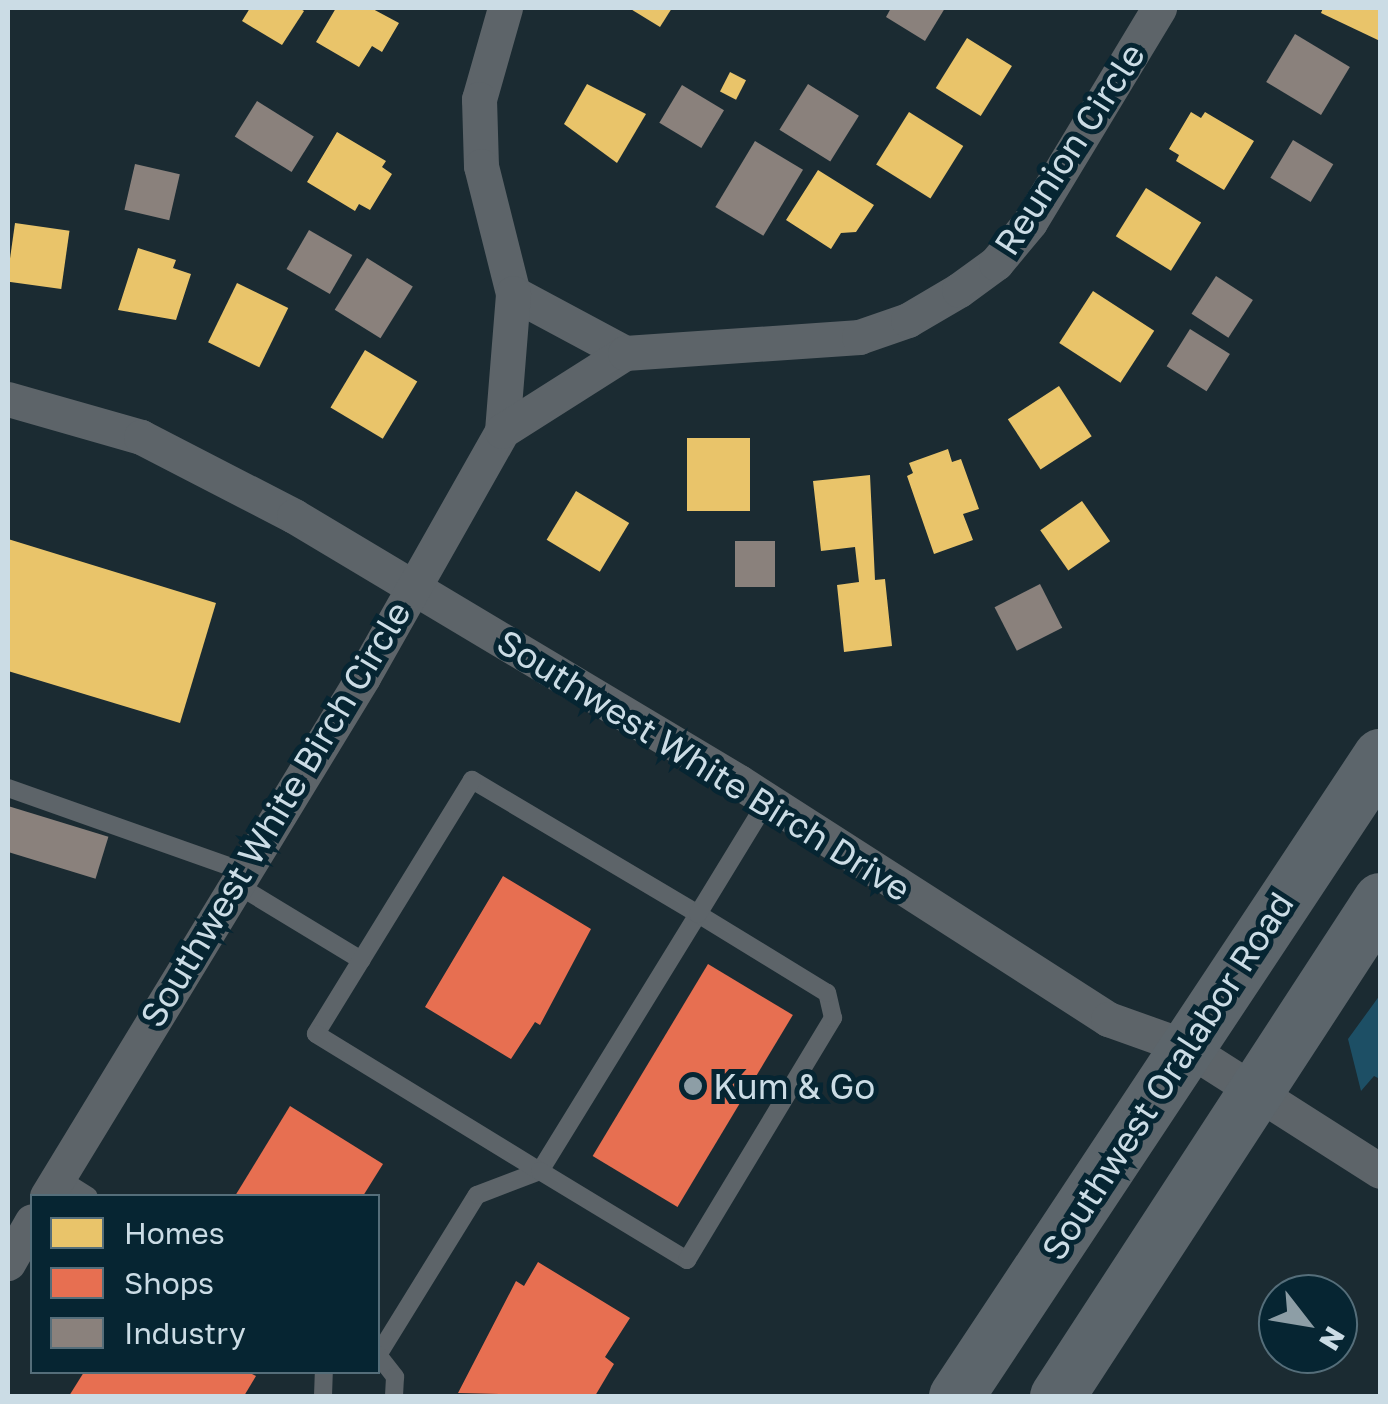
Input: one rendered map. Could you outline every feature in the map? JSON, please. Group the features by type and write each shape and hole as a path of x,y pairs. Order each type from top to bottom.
{"main road":[{"name":"Southwest Oralabor Road","path":"956,1396 1184,1046 1380,756"},
{"path":"1056,1396 1380,900"}],"street":[{"name":"Southwest White Birch Circle","path":"53,1186 413,587 502,431 513,293 481,166 479,99 505,8"},
{"name":"Reunion Circle","path":"624,352 859,336 908,320 959,290 996,264 1030,222 1159,8"},
{"path":"513,293 624,352"},
{"name":"Southwest White Birch Circle","path":"502,431 624,352"},
{"name":"Southwest White Birch Drive","path":"8,400 141,437 413,587 767,801 1108,1018 1184,1046 1380,1171"},
{"path":"8,1263 30,1225"}],"lane":[{"path":"472,780 827,993 833,1018 687,1260 316,1034 361,960 472,780"},
{"path":"8,788 238,877 361,960"},
{"path":"380,1352 477,1195 540,1171 767,801"},
{"path":"53,1186 83,1194"},
{"path":"380,1358 395,1377 394,1396"}],"shaded area":[{"path":"1380,995 1380,1079 1374,1076 1361,1091 1348,1039"}],"building: Homes":[{"path":"250,8 304,11 282,45 242,21"},
{"path":"336,8 371,8 399,23 382,52 372,46 359,67 316,42"},
{"path":"629,8 672,8 660,27"},
{"path":"1323,8 1380,8 1380,41 1321,13"},
{"path":"967,38 1012,66 981,116 936,88"},
{"path":"730,72 746,80 736,100 720,92"},
{"path":"587,84 646,114 617,163 564,124"},
{"path":"909,112 963,146 930,198 876,165"},
{"path":"1191,112 1201,118 1205,112 1254,141 1224,190 1176,161 1179,155 1169,149"},
{"path":"337,132 386,161 382,167 392,174 370,210 359,204 355,211 307,182"},
{"path":"818,170 874,205 856,232 841,233 831,249 786,220"},
{"path":"1146,188 1201,222 1171,271 1116,236"},
{"path":"15,223 69,231 61,289 8,282"},
{"path":"138,248 176,260 173,268 191,274 176,320 118,310"},
{"path":"237,283 288,308 259,367 208,342"},
{"path":"1093,291 1154,331 1120,383 1059,343"},
{"path":"365,350 417,381 383,439 330,407"},
{"path":"1059,386 1092,436 1041,470 1008,419"},
{"path":"687,438 750,438 750,511 687,511"},
{"path":"948,449 952,462 961,459 979,509 963,514 973,540 934,554 907,476 913,473 909,463"},
{"path":"870,475 875,580 885,579 892,646 844,652 837,585 859,582 855,547 821,551 813,481"},
{"path":"576,491 629,523 600,572 547,540"},
{"path":"1082,501 1110,541 1068,570 1040,530"},
{"path":"8,539 216,603 180,723 8,671"}],"building: Shops":[{"path":"503,876 591,929 540,1025 535,1022 511,1059 425,1007"},
{"name":"Kum & Go","path":"708,964 793,1015 677,1207 593,1156"},
{"path":"290,1106 383,1164 364,1194 236,1194"},
{"path":"538,1262 630,1318 605,1357 614,1364 595,1396 458,1393 516,1281 524,1286"},
{"path":"83,1374 256,1376 244,1396 69,1396"}],"building: Industry":[{"path":"891,8 945,8 925,41 886,17"},
{"path":"1295,34 1350,67 1321,115 1266,82"},
{"path":"808,84 859,116 830,162 779,130"},
{"path":"682,85 724,110 701,148 659,123"},
{"path":"257,101 314,137 292,172 235,137"},
{"path":"1293,140 1333,164 1311,202 1270,178"},
{"path":"755,141 803,170 763,236 715,207"},
{"path":"135,164 180,174 169,220 124,210"},
{"path":"309,230 352,255 330,294 286,269"},
{"path":"367,258 413,287 380,338 335,310"},
{"path":"1216,276 1253,300 1228,338 1191,314"},
{"path":"1190,329 1230,354 1207,391 1167,366"},
{"path":"735,541 775,541 775,587 735,587"},
{"path":"1040,584 1062,628 1017,651 995,607"},
{"path":"8,806 108,837 96,879 8,852"}],"place":[{"name":"Kum & Go","path":"693,1086"}]}
